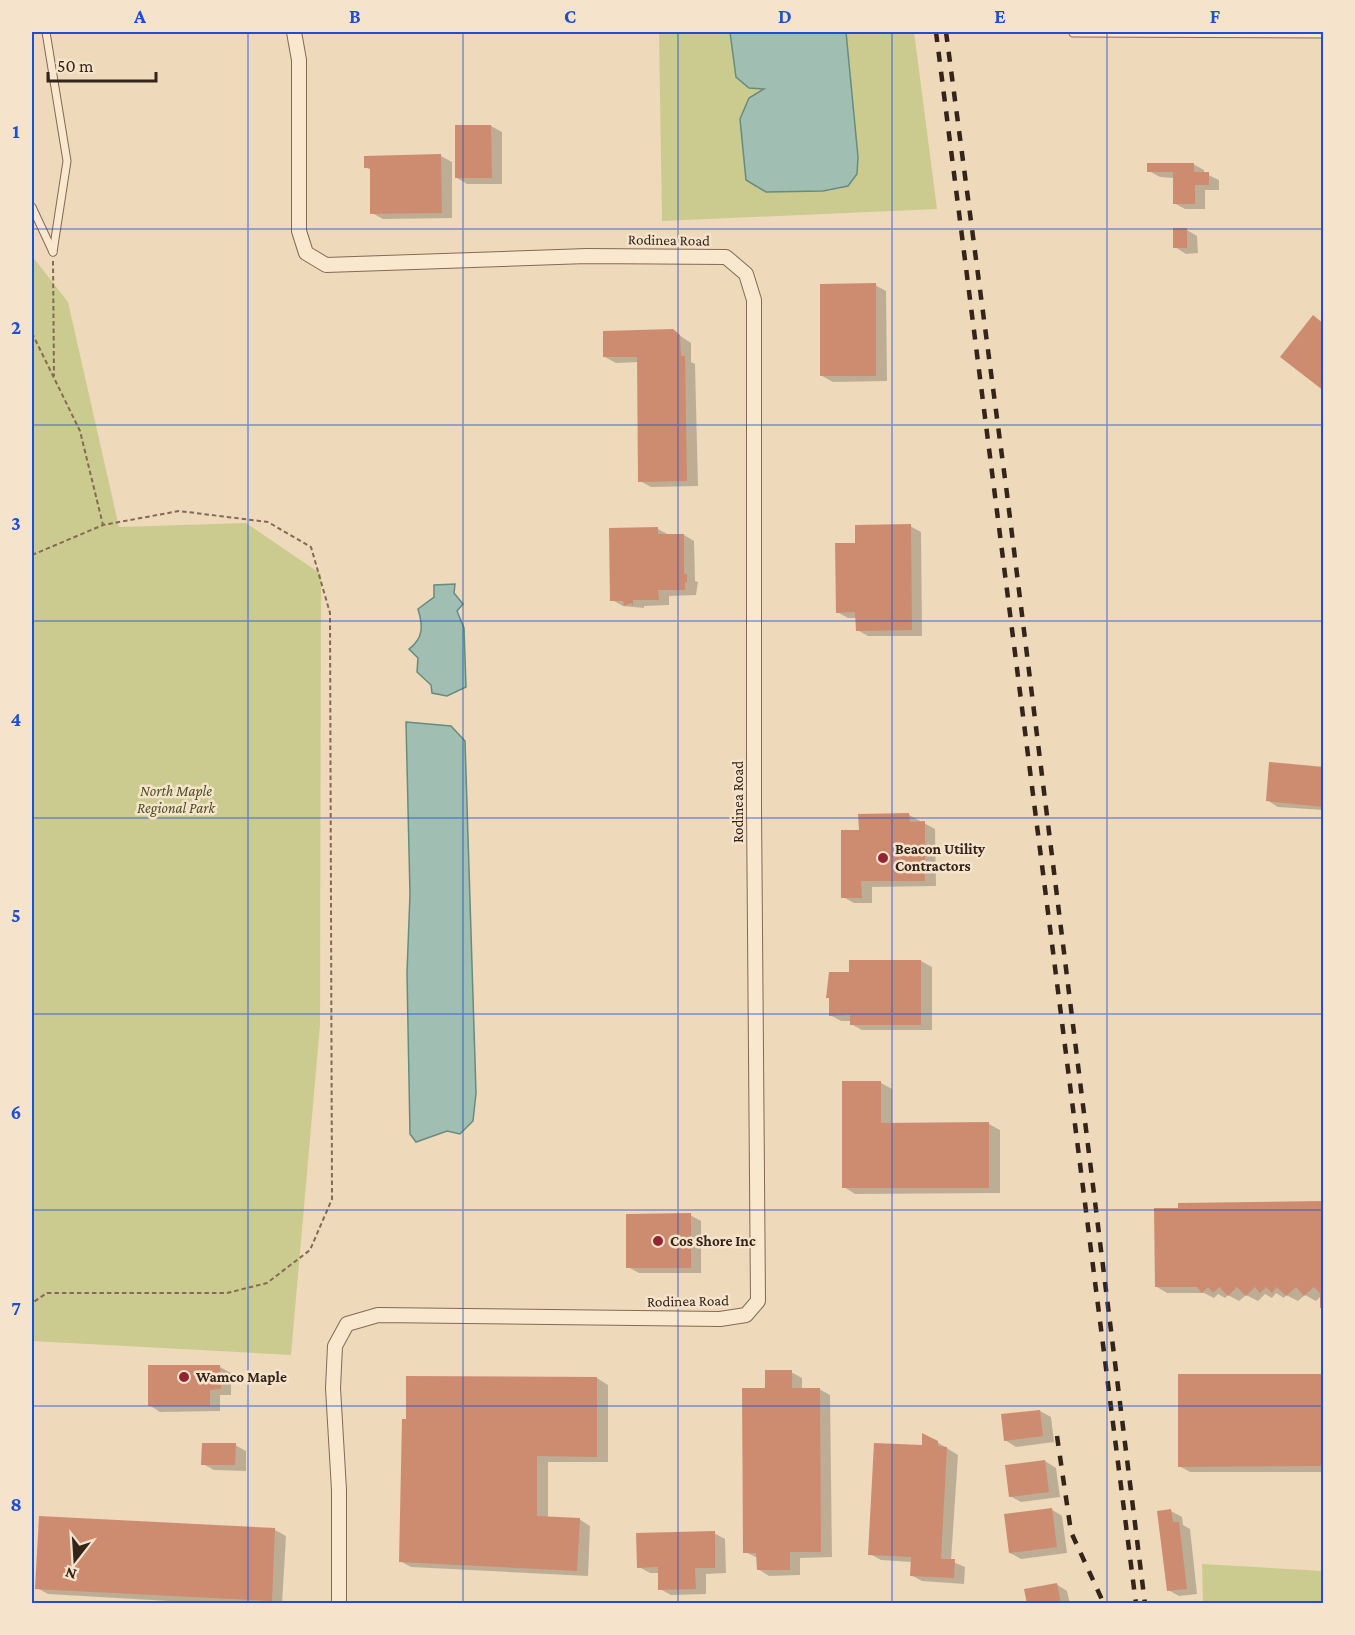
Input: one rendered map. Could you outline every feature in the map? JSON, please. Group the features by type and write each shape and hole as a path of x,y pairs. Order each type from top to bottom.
{"street":[{"name":"Rodinea Road","path":"294,32 299,60 299,231 306,252 326,265 587,256 726,257 746,274 754,300 754,807 758,1300 746,1315 720,1319 378,1315 347,1324 335,1346 333,1388 339,1490 339,1604"}],"lane":[{"path":"46,32 67,161 53,252"},
{"path":"1073,33 1323,34"},
{"path":"32,207 53,252"}],"path":[{"path":"53,252 54,379"},
{"path":"32,333 80,431 103,525"},
{"path":"32,555 103,525 179,512 268,522 311,547 330,613 332,1199 310,1251 267,1284 226,1293 47,1293 32,1303"}],"green space":[{"path":"659,32 914,32 937,209 662,221"},
{"name":"North Maple Regional Park","path":"32,256 68,302 119,527 246,523 321,574 320,1025 291,1355 32,1341"},
{"path":"1202,1564 1323,1571 1323,1603 1203,1603"}],"shaded area":[{"path":"730,32 846,32 858,157 857,174 848,186 823,191 766,192 746,180 740,119 749,98 764,89 749,88 736,77"},
{"path":"455,584 454,593 463,604 457,611 464,628 466,687 447,696 432,693 431,685 417,672 418,658 409,649 420,636 421,620 418,609 434,597 434,585"},
{"path":"406,722 451,726 465,741 476,1093 473,1121 460,1134 447,1131 416,1142 410,1134 407,973 410,894"}],"building":[{"path":"455,125 491,125 492,178 455,178"},
{"path":"441,154 442,213 370,214 370,168 364,168 364,156"},
{"path":"1147,163 1194,163 1194,172 1209,172 1209,185 1195,185 1195,204 1173,204 1173,172 1147,172"},
{"path":"1173,228 1187,228 1187,248 1173,248"},
{"path":"876,283 876,376 820,376 820,284"},
{"path":"1313,315 1324,324 1324,391 1280,357"},
{"path":"673,329 680,335 681,356 685,356 687,481 638,482 637,357 603,357 603,331"},
{"path":"911,524 912,630 856,631 855,612 836,613 835,543 855,543 855,525"},
{"path":"658,527 658,534 684,534 684,574 687,574 685,590 658,590 659,600 633,600 633,606 631,603 624,606 623,601 610,601 609,528"},
{"path":"1269,762 1324,767 1324,807 1266,801"},
{"name":"Beacon Utility Contractors","path":"909,813 910,822 925,821 925,881 861,881 862,898 841,898 841,830 859,830 858,814"},
{"path":"849,960 921,960 921,1025 850,1025 850,1015 829,1016 829,998 826,998 829,972 849,972"},
{"path":"842,1081 881,1081 881,1123 989,1122 989,1188 842,1188"},
{"path":"1324,1201 1324,1308 1320,1308 1320,1293 1314,1287 1304,1296 1296,1287 1286,1296 1277,1287 1272,1293 1266,1287 1260,1293 1255,1287 1246,1296 1237,1287 1228,1296 1219,1287 1213,1293 1208,1287 1202,1293 1197,1287 1155,1287 1154,1208 1178,1208 1178,1203"},
{"name":"Cos Shore Inc","path":"691,1213 691,1268 626,1268 626,1214"},
{"name":"Wamco Maple","path":"148,1365 220,1365 221,1389 210,1390 210,1406 148,1406"},
{"path":"765,1370 792,1370 792,1388 820,1388 821,1552 790,1552 790,1570 757,1570 756,1553 743,1553 742,1388 765,1388"},
{"path":"1178,1374 1324,1374 1324,1466 1178,1467"},
{"path":"406,1376 597,1377 597,1457 537,1456 537,1516 580,1518 577,1571 399,1562 402,1419 406,1419"},
{"path":"1040,1410 1043,1436 1004,1441 1001,1414"},
{"path":"922,1433 938,1441 938,1446 947,1447 941,1559 955,1559 954,1578 910,1576 911,1557 868,1555 874,1443 922,1445"},
{"path":"202,1443 236,1443 235,1465 201,1465"},
{"path":"1045,1460 1049,1492 1009,1497 1005,1465"},
{"path":"1052,1508 1057,1547 1009,1553 1004,1514"},
{"path":"1171,1509 1173,1522 1179,1522 1187,1589 1167,1591 1157,1511"},
{"path":"39,1516 275,1528 272,1601 35,1589"},
{"path":"715,1531 715,1568 695,1568 696,1589 658,1590 658,1567 637,1568 636,1533"},
{"path":"1057,1583 1061,1604 1027,1604 1024,1589"}],"railway":[{"path":"936,32 1136,1604"},
{"path":"946,32 1007,494 1145,1604"},
{"path":"1057,1436 1071,1532 1104,1604"}],"place":[{"name":"Beacon Utility Contractors","path":"883,858"},
{"name":"Cos Shore Inc","path":"658,1241"},
{"name":"Wamco Maple","path":"184,1377"}]}
